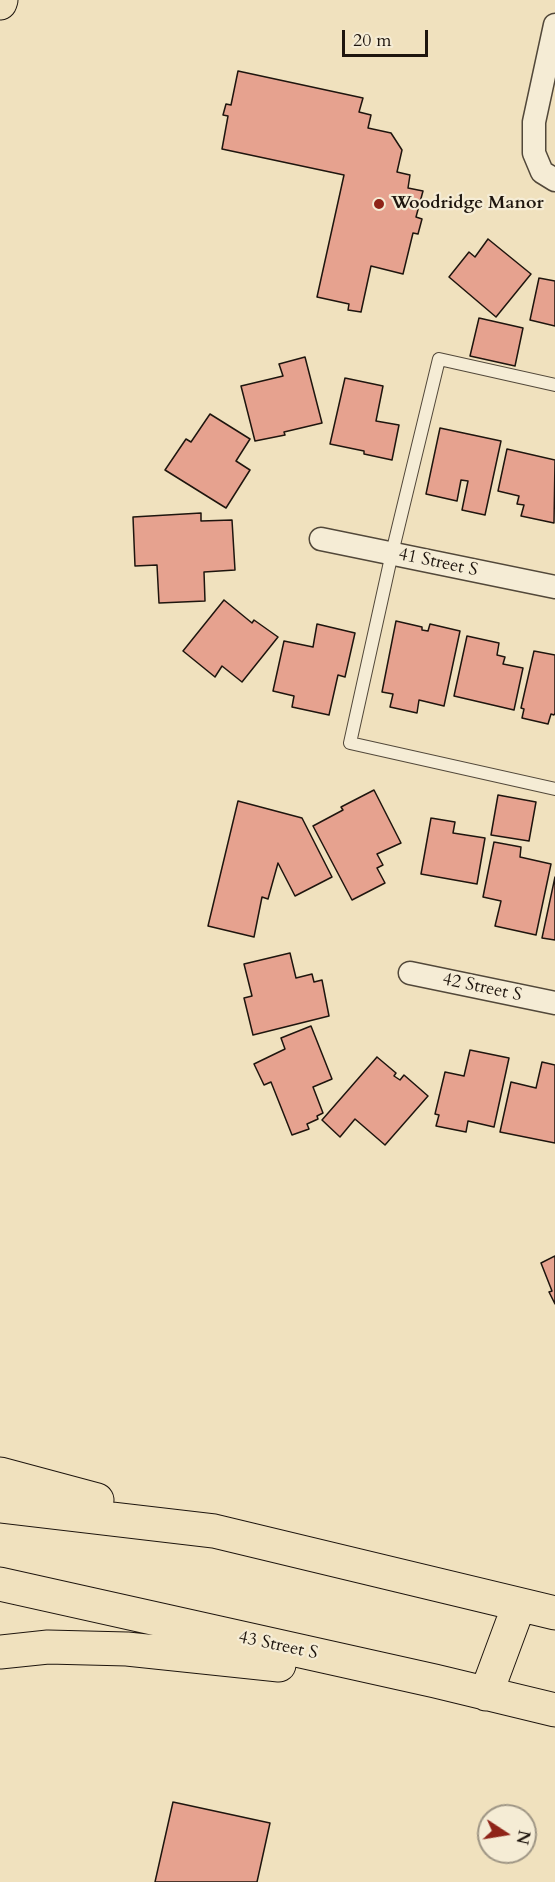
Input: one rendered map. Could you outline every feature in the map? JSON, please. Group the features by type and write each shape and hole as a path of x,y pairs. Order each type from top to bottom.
{"highway":[{"path":"0,1474 214,1531 555,1613"},
{"path":"0,1506 214,1531"},
{"name":"43 Street S","path":"0,1584 555,1710"},
{"path":"486,1694 519,1605"},
{"path":"0,1652 48,1647 127,1649 435,1681"}],"street":[{"path":"555,26 534,122 534,153 542,172 555,180"},
{"name":"41 Street S","path":"321,539 555,587"},
{"name":"42 Street S","path":"410,973 555,1003"}],"lane":[{"path":"555,385 439,359 392,553 350,743 555,789"}],"building":[{"name":"Woodridge Manor","path":"238,71 363,98 359,112 371,115 368,128 391,133 402,150 397,172 410,175 408,188 423,191 416,217 422,219 418,234 413,233 403,274 371,266 361,312 348,310 349,304 317,297 344,175 222,149 228,116 223,115 226,104 231,105"},
{"path":"488,239 531,274 496,317 449,277 469,252 475,257"},
{"path":"539,278 555,281 555,326 530,320"},
{"path":"479,318 523,328 515,366 470,356"},
{"path":"305,357 322,423 284,432 285,435 255,441 241,386 283,376 279,364"},
{"path":"345,378 383,386 376,421 399,425 392,460 330,444"},
{"path":"210,414 250,439 236,461 250,470 226,508 165,470 186,439 191,442"},
{"path":"440,428 501,441 485,515 462,510 468,481 461,480 457,501 426,494"},
{"path":"507,449 555,460 554,523 521,516 524,505 517,504 519,496 498,491"},
{"path":"201,513 201,521 232,520 235,570 204,572 205,601 159,603 157,565 135,566 133,517"},
{"path":"224,600 252,623 254,620 278,637 242,682 222,666 215,677 183,651"},
{"path":"396,621 422,627 422,630 428,631 430,624 460,631 444,706 419,700 417,713 390,707 393,694 382,692"},
{"path":"317,624 355,633 345,677 338,675 329,715 292,707 294,696 273,691 284,641 313,647"},
{"path":"467,636 499,643 497,655 505,657 503,664 523,668 514,710 454,696"},
{"path":"534,651 555,655 555,713 551,714 548,724 522,718 524,709 521,708"},
{"path":"374,790 401,843 377,854 383,865 377,868 385,883 352,900 313,826 343,810 341,807"},
{"path":"498,795 536,802 529,841 491,835"},
{"path":"238,801 302,818 332,877 295,896 278,863 268,899 262,897 254,937 208,926"},
{"path":"431,818 455,822 453,833 485,838 477,884 421,874"},
{"path":"494,842 521,847 520,857 551,864 536,935 495,926 501,901 483,897"},
{"path":"555,877 555,940 542,938"},
{"path":"290,953 296,978 312,974 314,982 322,980 329,1016 253,1035 244,998 252,996 244,964"},
{"path":"311,1026 332,1079 313,1087 323,1113 317,1116 318,1119 307,1124 309,1129 292,1135 271,1082 264,1085 254,1064 285,1049 281,1038"},
{"path":"470,1050 509,1058 494,1127 468,1121 466,1132 436,1126 439,1115 435,1114 445,1072 464,1076"},
{"path":"377,1057 396,1073 394,1076 400,1080 404,1075 428,1096 385,1145 355,1119 340,1137 322,1120"},
{"path":"542,1062 555,1065 555,1143 500,1132 511,1082 536,1088"},
{"path":"555,1256 555,1304 549,1292 552,1291 541,1263"},
{"path":"173,1802 270,1823 257,1882 155,1882"}],"place":[{"name":"Woodridge Manor","path":"379,204"}]}
